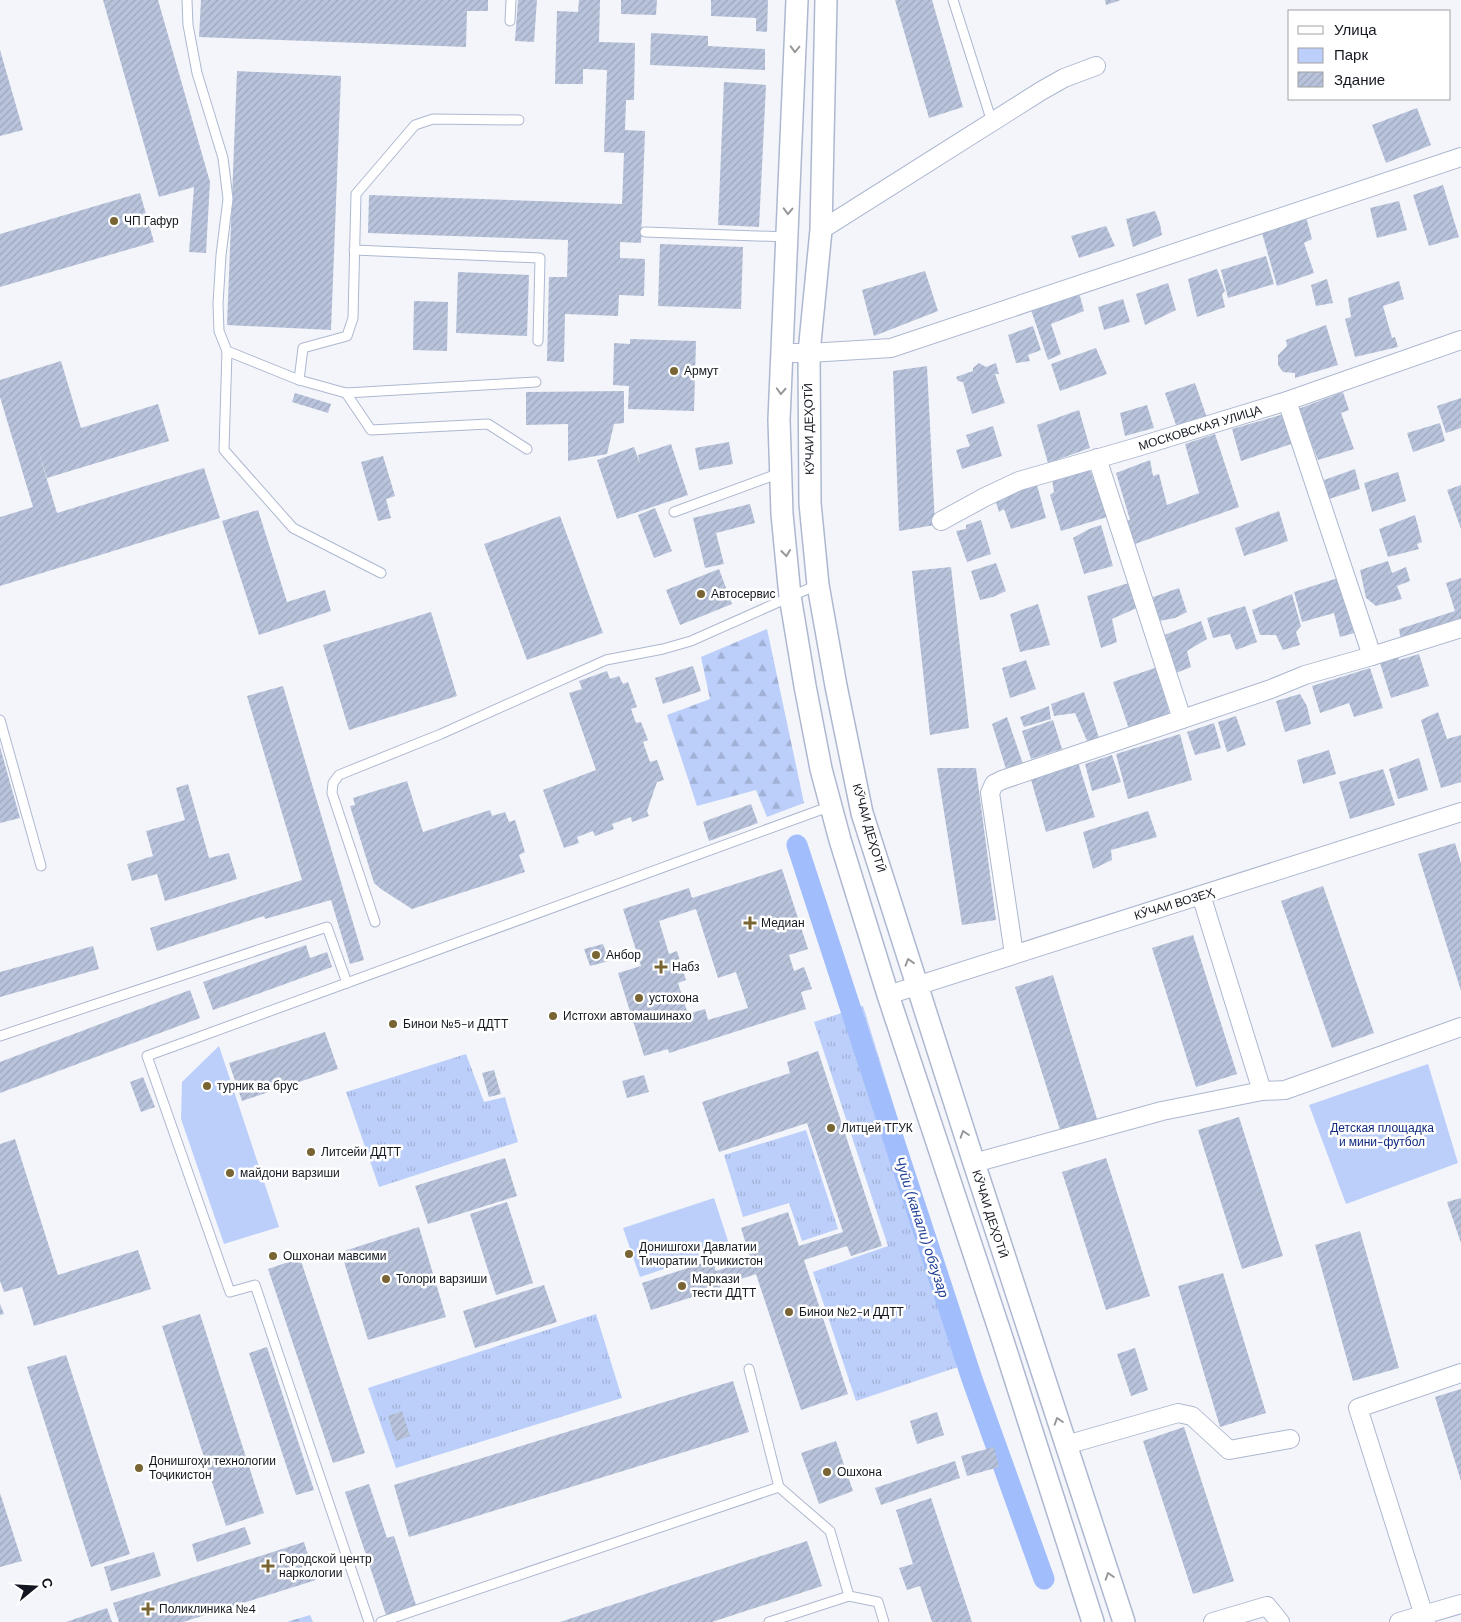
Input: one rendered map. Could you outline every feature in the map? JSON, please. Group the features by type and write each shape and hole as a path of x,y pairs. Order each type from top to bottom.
{"street":[{"path":"797,0 779,420 782,514 790,596 821,769 888,995 1002,1338 1093,1622"},
{"name":"КӮЧАИ ДЕҲОТӢ","path":"826,0 821,230 809,353 810,503 818,585 836,686 862,813 1124,1622"},
{"path":"821,230 1041,91 1064,78 1096,66"},
{"path":"783,353 891,348 1461,157"},
{"name":"МОСКОВСКАЯ УЛИЦА","path":"941,521 1019,481 1287,401 1461,340"},
{"path":"1287,401 1372,656"},
{"path":"1097,458 1182,719"},
{"path":"1014,954 990,793 994,784 1271,689 1305,675 1461,628"},
{"name":"КӮЧАИ ВОЗЕҲ","path":"888,995 1461,812"},
{"path":"1202,895 1262,1091"},
{"path":"974,1163 1162,1111 1262,1091 1285,1090 1461,1027"},
{"path":"1425,1618 1358,1408 1461,1373"},
{"path":"1066,1445 1178,1413 1192,1416 1229,1450 1290,1439"},
{"path":"1399,1622 1425,1618 1461,1604"},
{"path":"1213,1622 1267,1606 1280,1622"}],"lane":[{"path":"187,0 188,25 197,73 223,158 228,199 218,304 219,331 227,351 224,450 292,528 381,573"},
{"path":"510,22 511,0"},
{"path":"953,0 992,122"},
{"path":"298,380 303,348 347,336 353,318 356,194 415,124 433,119 518,120"},
{"path":"645,232 787,238"},
{"path":"354,250 540,258 538,341"},
{"path":"227,351 298,380 346,393 536,382"},
{"path":"346,393 371,430 488,424 527,449"},
{"path":"674,512 781,473"},
{"path":"375,922 332,793 333,783 339,775 441,734 606,660 663,650 691,641 818,585"},
{"path":"0,720 41,866"},
{"path":"369,1622 255,1285 230,1292 147,1056 832,806"},
{"path":"0,1036 327,927 347,983"},
{"path":"749,1369 779,1487 830,1531 849,1596"},
{"path":"381,1622 779,1487"},
{"path":"769,1622 849,1596 878,1602 884,1622"}],"green space":[{"path":"767,629 804,803 767,817 756,790 697,806 667,715 710,699 701,657"},
{"path":"863,1006 973,1362 856,1401 813,1272 888,1246 814,1022"},
{"name":"майдони варзиши","path":"219,1046 279,1227 224,1244 181,1119 182,1082"},
{"path":"466,1054 484,1102 505,1097 518,1142 379,1187 346,1092"},
{"name":"Детская площадка и мини-футбол","path":"1428,1064 1458,1163 1346,1204 1309,1105"},
{"path":"806,1130 838,1229 802,1241 789,1203 743,1217 724,1155"},
{"path":"714,1198 730,1247 640,1277 623,1228"},
{"path":"596,1314 622,1398 396,1468 368,1388"},
{"path":"310,1615 313,1622 287,1622"}],"building":[{"path":"103,0 158,0 210,182 206,253 189,252 194,187 159,197"},
{"path":"201,0 488,0 488,11 467,11 466,47 199,37"},
{"path":"518,0 537,0 534,42 515,41"},
{"path":"579,0 600,0 599,42 635,43 634,100 626,100 625,130 645,131 641,243 620,242 620,258 645,259 644,296 619,295 618,316 565,314 564,362 547,361 549,277 567,277 568,240 368,233 369,195 622,204 624,153 604,152 607,70 583,69 583,84 555,84 557,11 578,12"},
{"path":"621,0 657,0 656,15 621,14"},
{"path":"711,0 768,0 767,32 756,31 756,18 711,16"},
{"path":"895,0 932,0 963,107 929,118"},
{"path":"1105,0 1121,0 1106,5"},
{"path":"651,33 708,36 708,46 765,49 765,70 650,65"},
{"path":"0,50 23,130 0,136"},
{"path":"237,71 341,76 331,330 227,325"},
{"path":"724,82 766,85 759,227 718,225"},
{"path":"1417,108 1431,145 1386,163 1372,125"},
{"path":"1443,185 1459,237 1429,246 1413,195"},
{"path":"140,193 154,242 0,287 0,234"},
{"path":"1399,201 1407,230 1377,238 1370,208"},
{"path":"1155,211 1162,235 1133,247 1126,219"},
{"path":"1306,217 1312,239 1304,243 1314,273 1277,286 1262,233"},
{"path":"1106,226 1115,246 1079,258 1071,236"},
{"path":"660,244 743,247 741,309 658,306"},
{"path":"1266,256 1274,284 1228,298 1221,270"},
{"path":"1217,269 1225,291 1222,294 1225,307 1197,317 1188,279"},
{"path":"925,271 938,311 874,336 862,290"},
{"path":"458,272 529,275 527,336 456,333"},
{"path":"1327,279 1333,303 1316,306 1311,285"},
{"path":"1399,281 1404,299 1383,306 1392,338 1395,337 1398,347 1355,357 1345,319 1351,317 1348,298"},
{"path":"1168,283 1176,310 1145,325 1136,294"},
{"path":"1079,293 1084,311 1051,324 1061,354 1048,360 1031,310"},
{"path":"1123,299 1130,322 1104,330 1098,307"},
{"path":"414,301 448,302 447,351 413,350"},
{"path":"1326,325 1338,365 1295,378 1295,373 1283,372 1278,365 1278,355 1287,346 1286,340"},
{"path":"1033,326 1041,350 1028,355 1030,361 1016,363 1008,335"},
{"path":"630,339 696,341 694,411 628,409 629,386 613,385 614,343 630,344"},
{"path":"1096,348 1107,374 1060,391 1051,364"},
{"path":"61,361 81,428 158,404 169,441 47,478 36,443 57,513 204,468 220,518 0,586 0,517 33,507 0,397 0,380"},
{"path":"979,363 986,367 996,363 999,374 995,374 1005,403 972,414 963,382 958,381 956,377 973,371 973,368"},
{"path":"927,366 935,525 899,531 893,371"},
{"path":"1195,383 1207,418 1177,428 1165,393"},
{"path":"624,391 624,423 614,424 607,454 568,461 568,424 526,425 526,392"},
{"path":"1343,392 1349,410 1341,413 1354,449 1318,460 1298,409"},
{"path":"295,393 331,404 328,413 292,402"},
{"path":"1461,398 1461,428 1446,433 1437,406"},
{"path":"1147,405 1154,428 1125,436 1120,413"},
{"path":"1079,410 1090,448 1048,463 1037,425"},
{"path":"1284,414 1294,443 1241,461 1232,429"},
{"path":"1440,423 1445,441 1413,452 1407,433"},
{"path":"993,426 1002,456 962,469 956,450 970,446 966,435"},
{"path":"1215,434 1239,507 1132,545 1126,521 1130,520 1116,473 1150,460 1153,476 1159,474 1167,505 1199,493 1185,444"},
{"path":"729,442 733,464 699,470 695,448"},
{"path":"671,444 688,495 617,519 597,460 634,447 640,464 638,455"},
{"path":"383,456 395,496 386,499 391,518 378,521 361,462"},
{"path":"1089,467 1107,517 1061,531 1050,495 1054,492 1052,480"},
{"path":"1355,469 1360,489 1329,499 1324,480"},
{"path":"1398,472 1406,501 1372,512 1364,483"},
{"path":"1037,485 1046,518 1011,529 1004,509 999,512 995,499"},
{"path":"1461,485 1461,529 1447,490"},
{"path":"750,504 755,523 716,533 724,564 705,568 693,518"},
{"path":"655,508 672,551 654,558 638,515"},
{"path":"258,510 287,602 325,590 331,611 259,635 222,521"},
{"path":"1279,511 1288,541 1244,556 1235,528"},
{"path":"1415,515 1422,542 1417,544 1419,549 1388,557 1379,529"},
{"path":"560,516 603,633 527,660 484,544"},
{"path":"981,520 991,554 967,562 956,531 966,529 966,525"},
{"path":"1101,525 1113,566 1084,574 1073,538"},
{"path":"1388,561 1392,573 1406,567 1410,581 1397,586 1402,599 1376,606 1366,598 1360,570"},
{"path":"996,563 1006,591 980,600 971,571"},
{"path":"951,567 969,728 930,735 912,571"},
{"path":"719,569 732,604 680,625 666,590"},
{"path":"1341,577 1358,632 1340,637 1334,613 1302,622 1294,592"},
{"path":"1461,578 1461,622 1401,640 1399,629 1455,611 1446,583"},
{"path":"1132,582 1139,607 1112,619 1117,642 1101,648 1087,596"},
{"path":"1179,588 1187,612 1175,618 1159,621 1153,597"},
{"path":"1292,594 1301,626 1296,632 1300,645 1283,650 1276,635 1260,635 1252,610"},
{"path":"1038,604 1050,645 1020,652 1010,614"},
{"path":"1245,606 1257,642 1236,650 1230,634 1213,638 1207,618"},
{"path":"431,612 457,696 349,730 323,645"},
{"path":"1201,621 1207,639 1187,651 1191,667 1171,675 1159,637"},
{"path":"1398,654 1399,660 1419,654 1429,686 1391,698 1379,660"},
{"path":"1026,660 1036,689 1010,698 1002,668"},
{"path":"693,666 701,691 663,704 655,678"},
{"path":"1158,667 1170,717 1130,732 1113,682"},
{"path":"1370,668 1383,708 1354,717 1349,703 1320,713 1312,686"},
{"path":"607,671 610,679 619,676 623,684 628,682 637,707 631,709 636,723 641,722 648,740 643,742 650,762 657,760 664,780 657,782 647,811 649,816 632,822 631,817 612,824 614,829 595,836 593,831 577,837 579,843 564,848 543,790 596,770 569,693 582,689 579,681"},
{"path":"283,686 364,960 350,964 331,900 265,919 264,916 157,951 150,928 302,880 247,696"},
{"path":"1084,692 1100,741 1088,743 1075,713 1054,716 1051,704"},
{"path":"1300,694 1307,706 1311,724 1285,732 1276,701"},
{"path":"1049,706 1051,719 1024,727 1020,717"},
{"path":"1438,712 1447,739 1461,735 1461,782 1441,788 1421,720"},
{"path":"1236,716 1246,745 1227,752 1218,722"},
{"path":"1007,717 1023,764 1006,769 992,724"},
{"path":"1053,720 1062,749 1031,759 1022,731"},
{"path":"1214,723 1221,748 1195,755 1187,732"},
{"path":"1180,734 1192,780 1128,799 1116,754"},
{"path":"0,747 20,818 0,823"},
{"path":"1329,750 1336,774 1303,784 1297,760"},
{"path":"1112,755 1121,782 1092,791 1085,764"},
{"path":"1419,758 1428,790 1398,799 1389,769"},
{"path":"1078,762 1095,817 1046,832 1030,776"},
{"path":"937,768 976,768 996,920 962,925"},
{"path":"1383,769 1395,805 1350,819 1339,782"},
{"path":"407,781 423,832 490,810 492,816 505,812 509,822 515,820 525,852 519,855 525,872 412,909 381,889 374,883 350,806 355,805 353,798"},
{"path":"188,784 209,858 229,853 237,879 165,901 157,874 132,881 127,864 153,856 146,831 185,820 176,788"},
{"path":"751,804 758,823 709,841 703,822"},
{"path":"1148,811 1157,837 1111,850 1112,860 1093,869 1083,832"},
{"path":"1455,843 1461,863 1461,991 1418,854"},
{"path":"782,869 808,949 789,955 794,971 804,967 812,989 801,992 806,1009 669,1053 668,1049 644,1056 618,973 641,966 623,909 689,888 692,898","holes":["696,909 718,978 736,972 748,1008 708,1020 705,1009 688,1014 678,983 686,980 677,951 669,954 659,921"]},
{"path":"1323,886 1374,1033 1332,1048 1281,901"},
{"path":"1193,935 1237,1074 1196,1087 1152,948"},
{"name":"Анбор","path":"603,944 609,961 590,966 584,949"},
{"path":"306,945 310,958 327,952 332,967 213,1010 203,982"},
{"path":"93,946 99,969 0,997 0,972"},
{"path":"1053,975 1098,1122 1061,1133 1015,987"},
{"path":"190,990 200,1018 0,1093 0,1062"},
{"path":"325,1032 338,1069 242,1101 229,1063"},
{"path":"818,1051 882,1246 851,1256 847,1246 804,1260 848,1394 801,1410 756,1274 720,1286 721,1288 651,1310 642,1283 712,1260 716,1271 751,1260 741,1228 788,1212 799,1246 843,1232 807,1123 719,1152 702,1102 790,1073 787,1062"},
{"path":"494,1070 501,1094 489,1097 482,1073"},
{"path":"644,1075 649,1092 627,1098 622,1081"},
{"path":"143,1077 155,1107 141,1112 130,1082"},
{"path":"1239,1117 1283,1256 1242,1269 1198,1130"},
{"path":"15,1139 58,1275 138,1250 151,1289 34,1326 22,1287 4,1292 0,1281 0,1144"},
{"path":"505,1158 517,1196 428,1224 415,1186"},
{"path":"1106,1158 1150,1296 1106,1310 1062,1172"},
{"path":"1461,1198 1461,1243 1447,1202"},
{"path":"507,1202 533,1283 496,1295 470,1214"},
{"path":"419,1227 446,1317 368,1340 341,1252"},
{"path":"1360,1231 1399,1368 1353,1381 1315,1245"},
{"path":"300,1258 365,1453 333,1463 268,1269"},
{"path":"1223,1273 1266,1413 1220,1427 1178,1286"},
{"path":"544,1285 557,1322 475,1348 463,1311"},
{"path":"0,1304 4,1314 0,1315"},
{"path":"200,1314 264,1513 226,1526 162,1326"},
{"path":"267,1347 314,1490 296,1495 249,1353"},
{"path":"1135,1348 1148,1390 1131,1396 1117,1354"},
{"path":"66,1355 130,1554 91,1567 27,1367"},
{"path":"733,1381 749,1432 409,1537 394,1485"},
{"path":"1461,1389 1461,1481 1435,1397"},
{"path":"402,1411 410,1436 396,1441 388,1416"},
{"path":"937,1412 944,1435 917,1444 910,1421"},
{"path":"1184,1427 1234,1581 1193,1594 1143,1441"},
{"name":"Ошхона","path":"836,1441 853,1491 819,1504 801,1453"},
{"path":"994,1447 999,1467 967,1476 961,1456"},
{"path":"955,1461 960,1478 881,1505 875,1488"},
{"path":"369,1484 387,1538 394,1536 416,1605 386,1615 345,1492"},
{"path":"0,1493 22,1561 0,1567"},
{"path":"931,1498 972,1622 932,1622 920,1586 907,1590 899,1568 913,1564 896,1510"},
{"path":"245,1527 251,1544 197,1562 192,1544"},
{"path":"807,1541 822,1586 712,1622 560,1622"},
{"path":"304,1542 316,1580 183,1622 119,1622 113,1603"},
{"path":"154,1552 161,1576 111,1591 104,1567"},
{"path":"107,1608 112,1622 66,1622"}],"waterway":[{"name":"Чуйи (канали) обгузар","path":"797,845 972,1379 1044,1579"}],"place":[{"name":"ЧП Гафур","path":"114,221"},
{"name":"Армут","path":"674,371"},
{"name":"Автосервис","path":"701,594"},
{"name":"Медиан","path":"750,923"},
{"name":"Анбор","path":"596,955"},
{"name":"Набз","path":"661,967"},
{"name":"устохона","path":"639,998"},
{"name":"Истгохи автомашинахо","path":"553,1016"},
{"name":"Бинои №5-и ДДТТ","path":"393,1024"},
{"name":"турник ва брус","path":"207,1086"},
{"name":"Литцей ТГУК","path":"831,1128"},
{"name":"Литсейи ДДТТ","path":"311,1152"},
{"name":"майдони варзиши","path":"230,1173"},
{"name":"Донишгохи Давлатии Тичоратии Точикистон","path":"629,1254"},
{"name":"Ошхонаи мавсими","path":"273,1256"},
{"name":"Толори варзиши","path":"386,1279"},
{"name":"Маркази тести ДДТТ","path":"682,1286"},
{"name":"Бинои №2-и ДДТТ","path":"789,1312"},
{"name":"Донишгоҳи технологии Тоҷикистон","path":"139,1468"},
{"name":"Ошхона","path":"827,1472"},
{"name":"Городской центр наркологии","path":"268,1566"},
{"name":"Поликлиника №4","path":"148,1609"}]}
